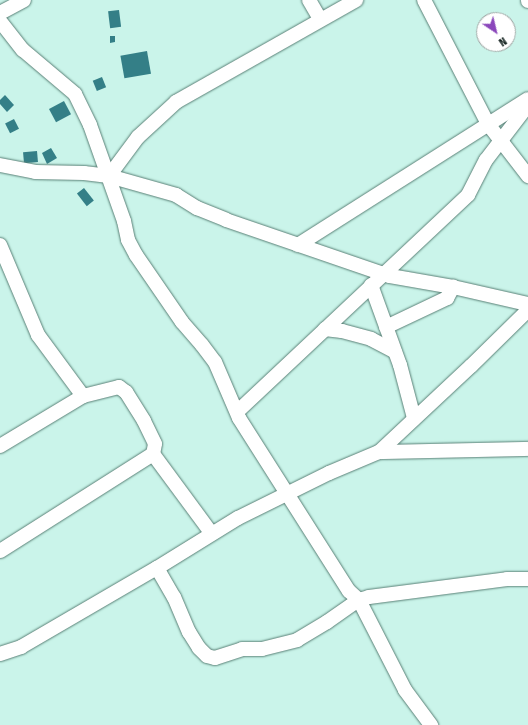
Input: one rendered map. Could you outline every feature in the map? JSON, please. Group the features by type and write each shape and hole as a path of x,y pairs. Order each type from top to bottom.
{"street":[{"path":"0,13 24,0"},
{"path":"309,0 320,19"},
{"path":"109,176 138,137 176,102 320,19 356,0"},
{"path":"424,0 488,124 500,142 528,176"},
{"path":"0,22 23,50 75,94 86,112 124,221 128,240 136,255 182,322 215,362 237,412 349,591 359,600 405,690 431,725"},
{"path":"298,245 528,99"},
{"path":"237,412 468,195 486,160 528,105"},
{"path":"0,165 28,171 84,173 109,176 176,196 197,208 226,220 384,274 453,287 528,304"},
{"path":"0,245 38,335 83,396"},
{"path":"371,285 406,382 414,418"},
{"path":"386,327 447,298 453,287"},
{"path":"0,654 21,647 158,568 238,518 329,473 379,452 528,310"},
{"path":"325,329 342,331 371,339 395,352"},
{"path":"0,446 83,396 119,387 126,392 144,420 155,444 152,454 0,551"},
{"path":"379,452 528,449"},
{"path":"152,454 212,534"},
{"path":"158,568 199,648 207,656 215,658 242,649 262,649 297,640 359,600 369,597 506,578 528,579"}],"building":[{"path":"119,10 121,27 110,28 108,11"},
{"path":"110,36 115,36 115,42 110,43"},
{"path":"147,51 151,74 124,78 120,56"},
{"path":"102,77 106,87 97,91 93,81"},
{"path":"5,95 14,105 7,112 0,104 0,100"},
{"path":"64,101 71,114 56,122 49,109"},
{"path":"14,119 19,129 10,133 5,124"},
{"path":"51,148 57,158 47,164 42,153"},
{"path":"37,151 38,162 24,163 23,152"},
{"path":"84,188 94,201 87,206 77,194"}]}
